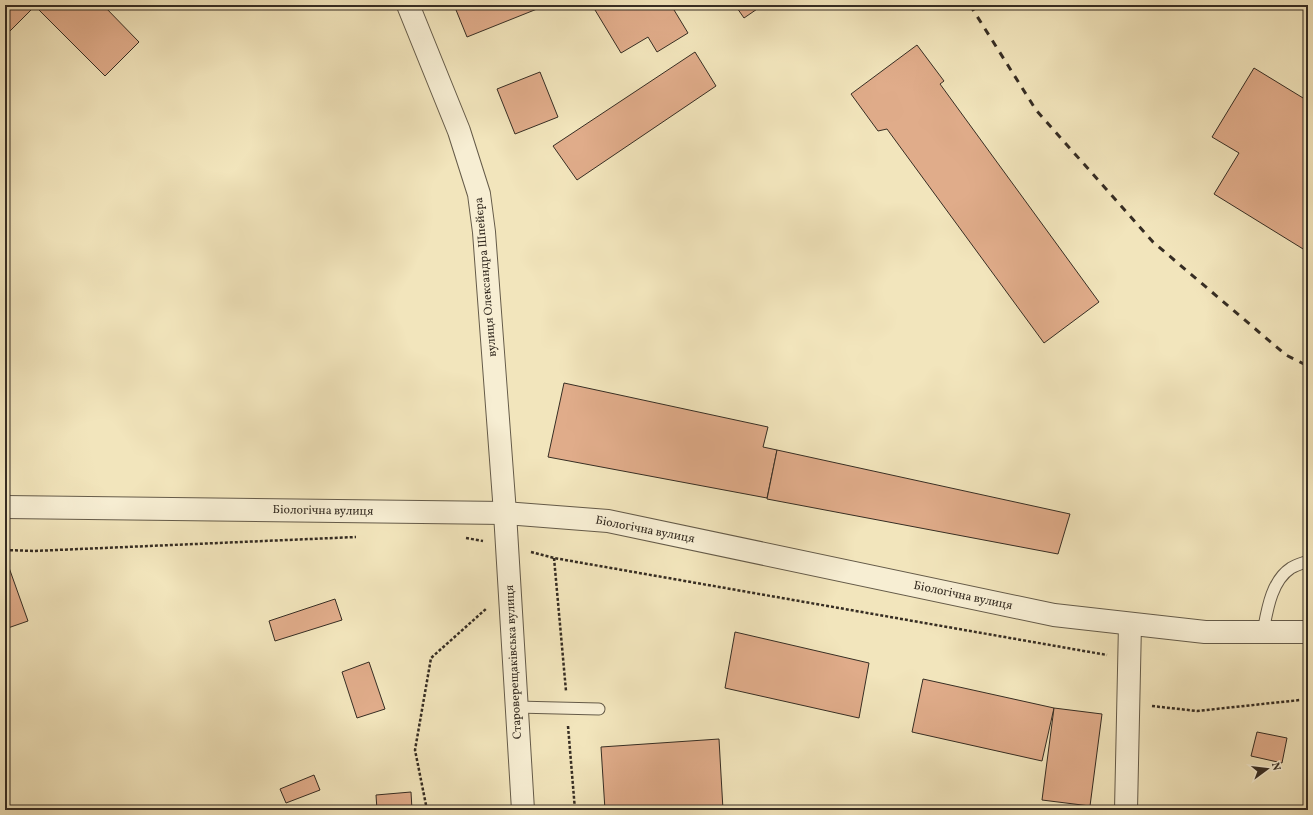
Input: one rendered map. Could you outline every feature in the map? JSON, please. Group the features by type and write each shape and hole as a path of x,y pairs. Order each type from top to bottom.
{"street":[{"name":"вулиця Олександра Шпейєра","path":"408,5 459,131 479,194 484,232 505,513"},
{"name":"Біологічна вулиця","path":"5,507 505,513 608,521 1054,615 1205,632 1308,632"},
{"name":"Староверещаківська вулиця","path":"505,513 523,810"},
{"path":"1126,810 1130,624"}],"lane":[{"path":"1263,632 1271,596 1280,580 1290,569 1308,561"},
{"path":"516,707 599,709"}],"path":[{"path":"5,550 34,551 364,536"},
{"path":"464,537 554,558 1111,656"},
{"path":"554,558 575,810"},
{"path":"427,810 415,750 431,658 510,588"},
{"path":"1128,698 1152,705 1196,712 1300,700"},
{"path":"1152,705 1152,712"}],"building":[{"path":"7,5 103,5 139,42 105,76 35,6 5,36 5,7"},
{"path":"454,5 547,5 467,37"},
{"path":"592,5 671,5 688,33 657,52 648,37 621,53"},
{"path":"735,5 763,5 744,18"},
{"path":"917,45 944,81 940,84 1099,302 1044,343 887,129 878,131 851,94"},
{"path":"695,52 716,86 577,180 553,146"},
{"path":"1254,68 1308,101 1308,252 1214,194 1239,153 1212,137"},
{"path":"540,72 558,117 515,134 497,89"},
{"path":"564,383 768,427 763,447 777,450 767,498 548,457"},
{"path":"777,450 1070,514 1058,554 767,499"},
{"path":"5,562 7,562 28,621 5,629"},
{"path":"335,599 342,620 275,641 269,621"},
{"path":"735,632 869,663 859,718 725,688"},
{"path":"369,662 385,709 357,718 342,672"},
{"path":"923,679 1054,708 1042,761 912,732"},
{"path":"1054,708 1102,714 1090,806 1042,800"},
{"path":"1257,732 1287,738 1282,763 1251,756"},
{"path":"719,739 723,810 605,810 601,747"},
{"path":"314,775 320,790 286,803 280,789"},
{"path":"411,792 412,810 377,810 376,795"}],"railway":[{"path":"970,5 1036,110 1153,242 1286,355 1308,366"}]}
